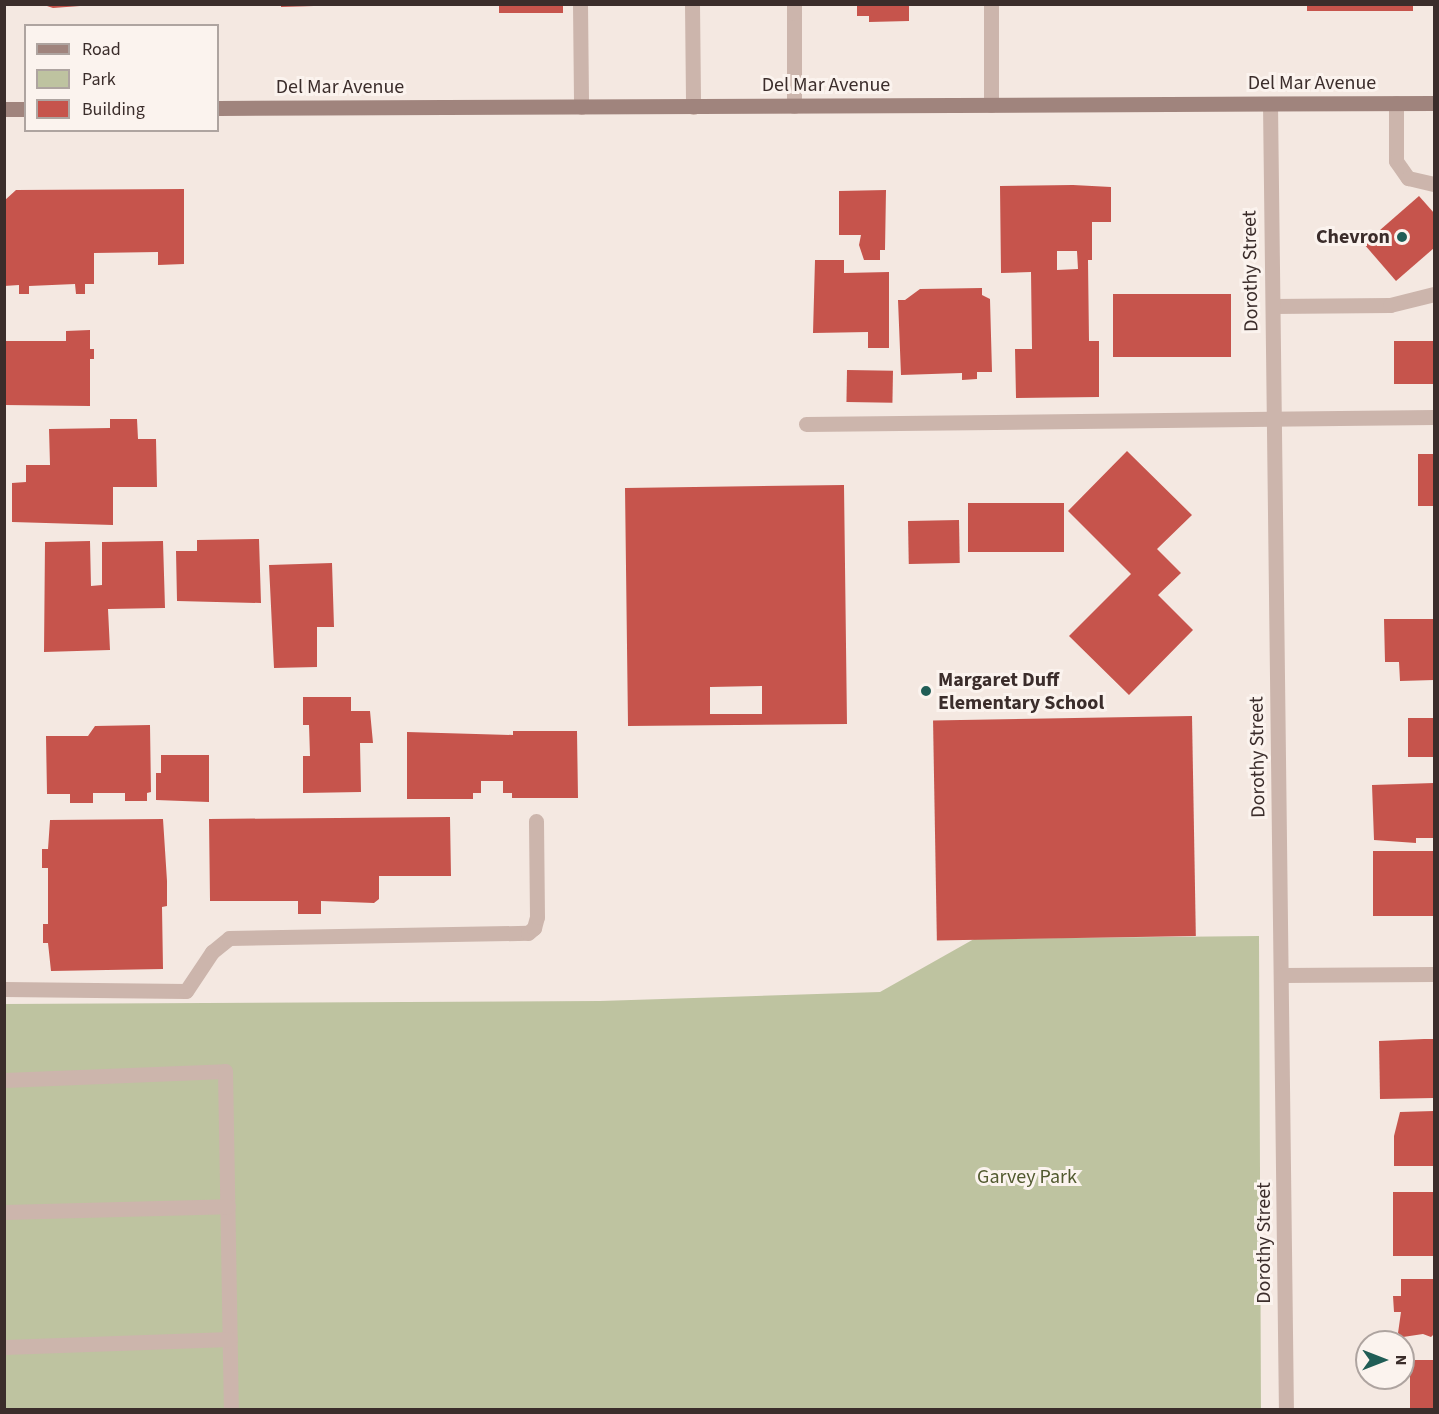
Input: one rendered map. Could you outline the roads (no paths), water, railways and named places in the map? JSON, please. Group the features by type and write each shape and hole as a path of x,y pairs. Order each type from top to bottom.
{"main road":[{"name":"Del Mar Avenue","path":"219,108 1434,104"},
{"path":"4,109 24,109"}],"street":[{"path":"579,4 581,106"},
{"path":"692,4 693,106"},
{"path":"991,4 991,105"},
{"path":"794,9 794,106"},
{"name":"Dorothy Street","path":"1270,104 1283,975 1286,1410"},
{"path":"1396,104 1396,161 1408,178 1434,184"},
{"path":"1273,306 1390,305 1434,294"},
{"path":"806,424 1434,417"},
{"path":"4,989 186,991 212,952 229,938 528,933 534,928 537,917 536,821"},
{"path":"1283,975 1434,974"},
{"path":"4,1080 225,1071 231,1410"},
{"path":"4,1212 228,1206"},
{"path":"4,1347 230,1339"}],"place":[{"name":"Chevron","path":"1402,237"},
{"name":"Margaret Duff Elementary School","path":"926,691"}],"park label":[{"name":"Garvey Park","path":"1027,1177"}]}
